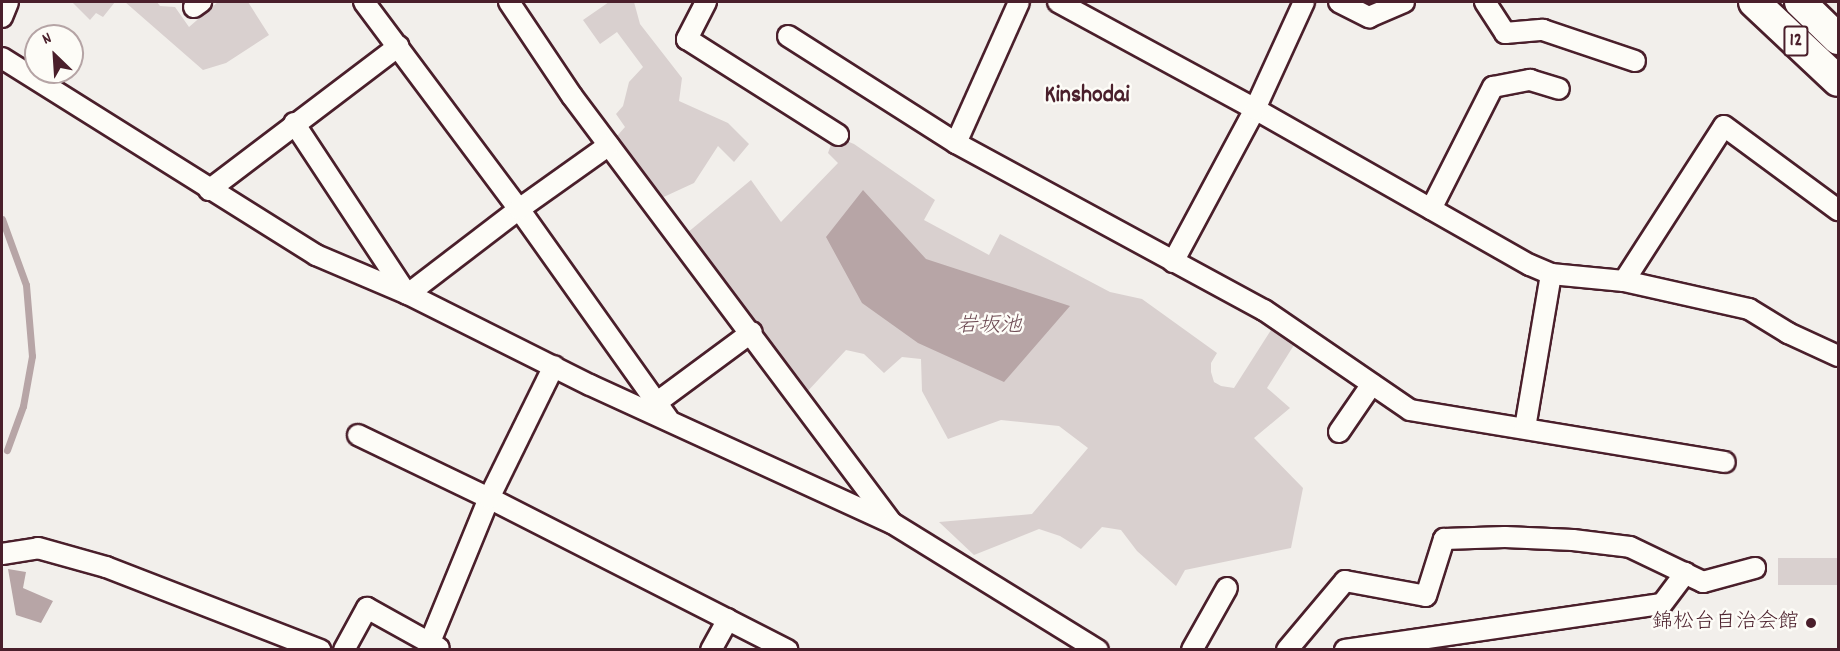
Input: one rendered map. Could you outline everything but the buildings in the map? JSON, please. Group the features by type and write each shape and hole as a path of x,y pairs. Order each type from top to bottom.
{"main road":[{"name":"12","path":"1754,2 1839,81"},
{"name":"12","path":"1800,2 1839,39"}],"street":[{"path":"2,17 8,2"},
{"path":"364,2 519,209 670,421"},
{"path":"509,2 572,96 752,333 892,523"},
{"path":"706,2 687,39 838,135"},
{"path":"956,143 1019,2"},
{"path":"1058,2 1255,109 1530,265 1551,274 1624,280 1749,309 1788,333 1839,356"},
{"path":"1173,262 1255,109 1304,2"},
{"path":"1339,2 1369,17 1404,2"},
{"path":"1485,2 1505,33 1543,30 1635,61"},
{"path":"788,36 956,143 1264,310 1410,410 1725,462"},
{"path":"209,190 294,123 399,46"},
{"path":"2,58 209,190 316,255 407,294 670,421 892,523 1093,649"},
{"path":"1431,209 1493,87 1530,80 1559,89"},
{"path":"294,123 407,294"},
{"path":"1624,280 1724,126 1839,210"},
{"path":"407,294 519,209 609,145"},
{"path":"1525,428 1551,274"},
{"path":"656,403 752,333"},
{"path":"344,650 368,608 435,646 489,498 554,366"},
{"path":"1339,432 1372,384"},
{"path":"358,435 489,498 787,650"},
{"path":"1287,650 1345,581 1426,596 1444,539 1505,537 1573,540 1630,547 1704,582 1755,568"},
{"path":"2,554 38,548 106,567 320,650"},
{"path":"1346,650 1662,604 1685,573"},
{"path":"1191,650 1227,588"},
{"path":"711,650 728,619"}],"shaded area":[{"path":"72,2 115,2 103,17 96,13 90,20"},
{"path":"125,2 157,2 160,6 175,7 189,27 218,2 248,2 269,35 226,63 203,70"},
{"path":"609,2 634,2 640,24 682,78 679,101 728,123 749,144 734,162 718,146 694,183 655,201 610,144 625,127 616,114 623,106 629,82 643,67 617,32 600,44 583,20"},
{"path":"834,136 854,144 935,200 924,220 989,255 1000,234 1110,292 1142,299 1217,353 1211,363 1211,372 1214,382 1221,386 1234,388 1271,330 1294,345 1267,388 1290,408 1254,438 1303,488 1291,548 1185,570 1176,586 1137,551 1121,530 1102,527 1081,549 1060,536 1039,529 974,555 939,522 1032,514 1088,448 1059,426 1001,420 948,439 922,391 921,359 902,357 884,373 864,354 846,350 805,394 687,233 751,180 781,222 838,163 828,153"},
{"path":"1778,558 1838,558 1838,585 1778,585"}],"water":[{"name":"岩坂池","path":"863,190 926,259 1070,306 1004,382 918,343 862,303 826,237"},
{"path":"8,569 26,572 23,588 53,601 41,623 16,615"}],"waterway":[{"path":"2,219 26,285 32,356 23,406 7,450"}],"place":[{"name":"錦松台自治会館","path":"1811,623"}],"district":[{"name":"Kinshodai","path":"1087,97"}]}
